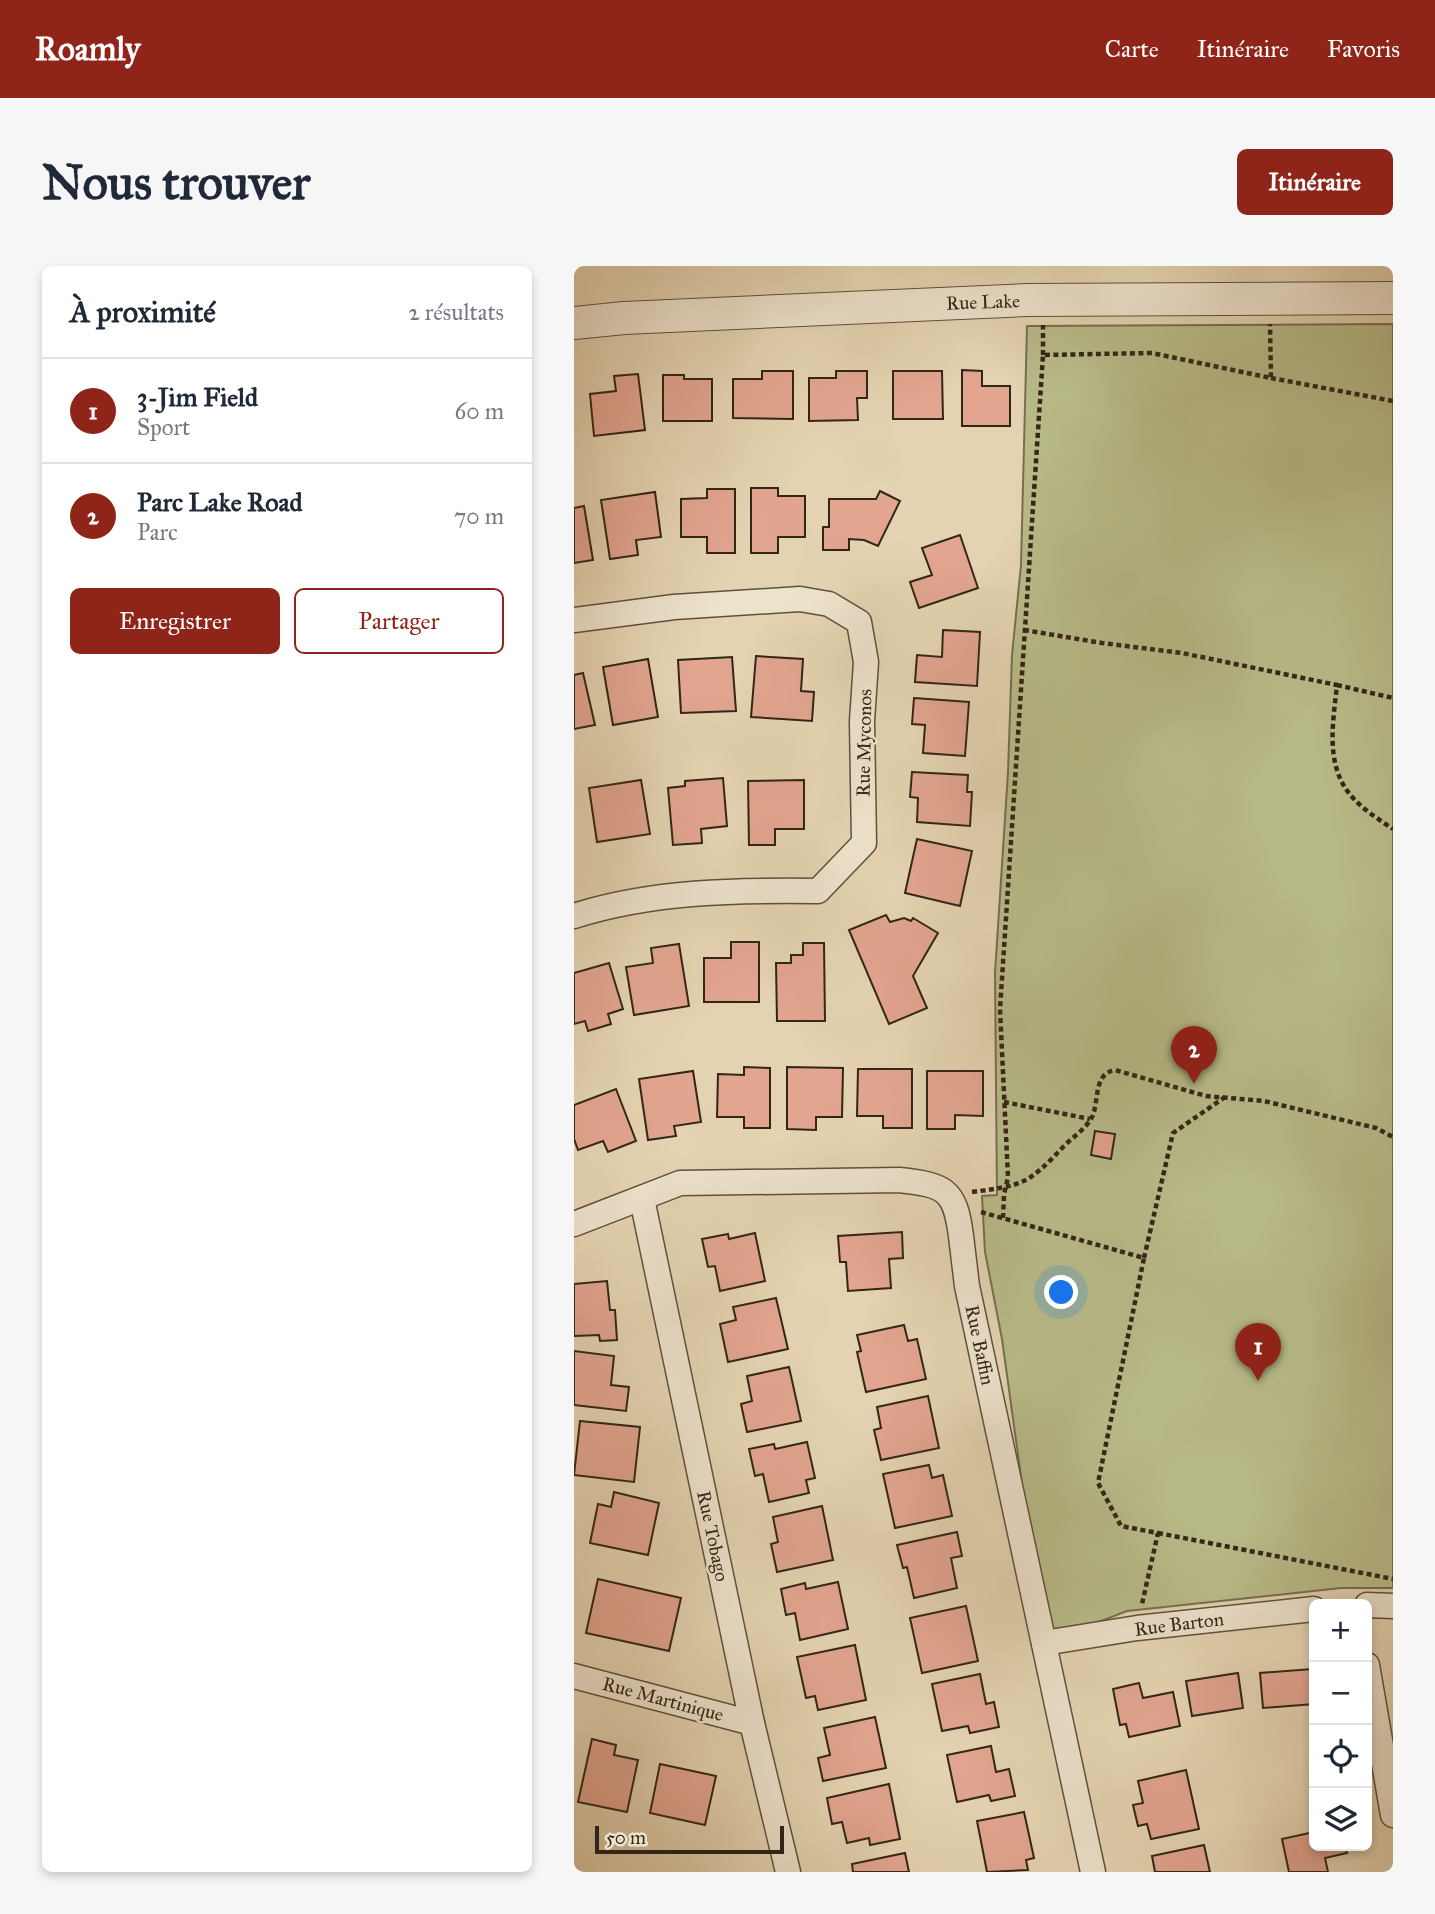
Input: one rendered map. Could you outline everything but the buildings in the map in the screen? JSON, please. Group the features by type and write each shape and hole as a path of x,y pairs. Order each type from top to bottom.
{"street":[{"name":"Rue Lake","path":"574,323 624,318 1027,300 1393,299"},
{"name":"Rue Myconos","path":"574,620 674,607 800,599 829,604 859,622 866,662 862,721 864,843 818,891 728,890 607,905 574,916"},
{"path":"574,1224 680,1183 899,1180 930,1185 951,1198"},
{"name":"Rue Baffin","path":"951,1198 958,1213 967,1286 1093,1872"},
{"name":"Rue Tobago","path":"642,1199 752,1723 788,1872"},
{"path":"1372,1605 1393,1606"},
{"name":"Rue Barton","path":"1044,1643 1137,1628 1309,1610"},
{"name":"Rue Martinique","path":"574,1676 752,1723"},
{"path":"1372,1694 1393,1815"}],"path":[{"path":"1270,377 1270,321 1274,299"},
{"path":"1003,1218 1008,1177 1000,1009 1043,323"},
{"path":"1043,355 1152,353 1393,401"},
{"path":"1024,630 1182,653 1393,698"},
{"path":"1337,685 1332,730 1334,764 1340,780 1355,802 1393,829"},
{"path":"951,1198 957,1194 1020,1184 1036,1176 1091,1119 1101,1077 1107,1071 1115,1070 1206,1096 1264,1101 1376,1128 1393,1137"},
{"path":"1225,1097 1173,1133 1144,1258 1098,1483 1121,1526 1393,1579"},
{"path":"1004,1102 1091,1119"},
{"path":"980,1212 1144,1258"},
{"path":"1137,1628 1158,1533"}],"green space":[{"path":"1393,324 1393,1588 1341,1588 1127,1611 1044,1643 1002,1339 985,1252 982,1196 997,1195 995,973 1008,772 1012,655 1021,565 1027,326"}],"place":[{"name":"Parc Lake Road","path":"1194,1084"},
{"name":"3-Jim Field","path":"1258,1381"}]}
